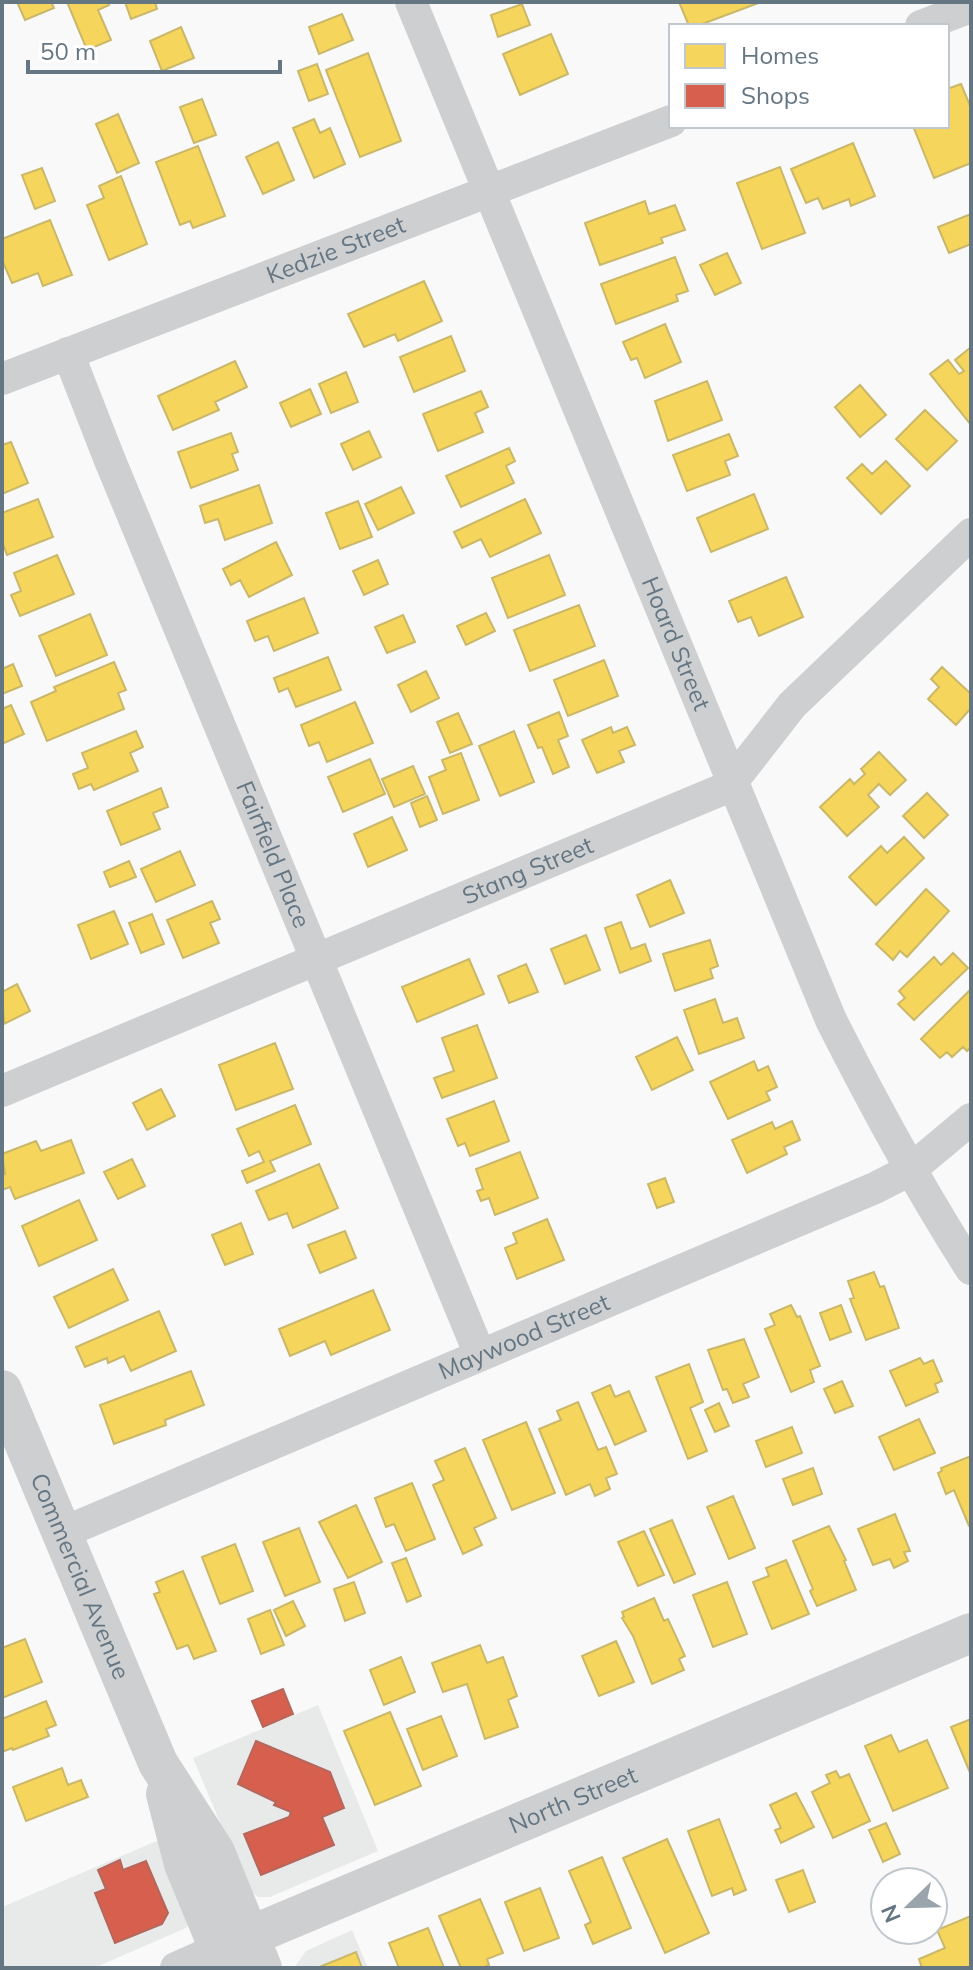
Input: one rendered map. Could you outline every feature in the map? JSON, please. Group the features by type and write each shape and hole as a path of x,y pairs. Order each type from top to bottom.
{"street":[{"name":"Hoard Street","path":"411,2 831,1020 910,1170 971,1269"},
{"path":"926,24 971,7"},
{"name":"Kedzie Street","path":"2,379 669,122"},
{"name":"Fairfield Place","path":"68,353 480,1355"},
{"name":"Stang Street","path":"2,1091 721,790 732,782 792,705 971,534"},
{"name":"Maywood Street","path":"62,1533 875,1188 910,1170 971,1119"},
{"name":"Commercial Avenue","path":"2,1390 158,1763 215,1852 240,1955"},
{"name":"North Street","path":"176,1968 240,1955 391,1879 971,1633"}],"shaded area":[{"path":"318,1705 378,1851 270,1897 258,1897 245,1882 193,1758"},
{"path":"159,1840 189,1924 186,1928 94,1968 2,1968 2,1907"},
{"path":"352,1930 368,1968 294,1968 306,1951"}],"building: Homes":[{"path":"17,2 51,2 54,8 25,20"},
{"path":"67,2 107,2 109,5 98,10 111,40 87,50"},
{"path":"125,2 155,2 157,9 131,19"},
{"path":"679,2 761,2 702,24 688,24"},
{"path":"522,4 530,25 498,37 491,15"},
{"path":"342,14 353,40 319,54 309,27"},
{"path":"181,27 194,58 162,71 150,41"},
{"path":"551,34 568,74 520,95 503,54"},
{"path":"368,53 401,141 360,157 326,70"},
{"path":"317,64 328,94 309,101 298,71"},
{"path":"961,84 971,108 971,163 934,178 914,128 949,128 949,88"},
{"path":"202,99 216,135 194,143 180,107"},
{"path":"118,114 139,163 117,173 96,124"},
{"path":"314,119 320,133 330,128 345,164 314,178 293,128"},
{"path":"278,142 294,180 263,194 246,157"},
{"path":"853,143 875,196 851,206 849,199 823,209 818,198 806,203 791,169"},
{"path":"198,146 225,216 193,228 190,221 180,225 156,162"},
{"path":"780,167 805,233 762,249 737,183"},
{"path":"42,168 55,201 35,209 22,175"},
{"path":"121,176 147,244 109,260 87,205 104,198 99,186"},
{"path":"645,201 649,214 675,205 685,230 661,238 663,243 600,265 585,223"},
{"path":"971,214 971,244 949,253 938,227"},
{"path":"50,220 72,275 43,286 38,273 12,283 2,260 2,239"},
{"path":"727,253 741,283 715,295 700,265"},
{"path":"675,257 688,291 676,295 678,301 616,324 601,284"},
{"path":"424,281 442,321 398,341 395,334 364,347 348,314"},
{"path":"665,324 681,362 645,378 637,358 631,360 623,342"},
{"path":"451,336 465,371 414,392 400,357"},
{"path":"971,347 971,425 930,374 948,360 959,374 964,371 955,360"},
{"path":"235,361 247,387 215,402 219,410 173,430 158,396"},
{"path":"346,372 358,402 331,413 319,384"},
{"path":"707,381 722,420 668,441 655,401"},
{"path":"860,385 886,415 860,437 835,407"},
{"path":"310,389 321,414 291,427 280,403"},
{"path":"481,391 488,407 475,413 483,432 438,451 423,414"},
{"path":"925,410 957,441 927,470 896,439"},
{"path":"369,431 381,457 353,470 341,444"},
{"path":"231,433 238,452 232,454 238,470 191,488 178,452"},
{"path":"729,434 738,456 725,461 730,475 687,491 673,455"},
{"path":"11,442 28,483 2,494 2,445"},
{"path":"509,448 515,461 506,466 514,483 461,507 446,476"},
{"path":"886,461 910,486 881,514 847,478 862,464 872,474"},
{"path":"259,485 272,523 225,540 218,519 205,523 200,506"},
{"path":"401,487 414,513 378,530 365,504"},
{"path":"754,494 768,529 711,552 697,518"},
{"path":"38,499 53,537 7,555 2,541 2,513"},
{"path":"525,499 541,533 490,557 481,539 462,548 454,532"},
{"path":"358,501 372,537 340,549 326,513"},
{"path":"276,542 292,575 249,597 240,580 231,585 223,569"},
{"path":"57,555 74,594 20,616 11,595 21,591 14,573"},
{"path":"549,555 565,595 508,618 492,578"},
{"path":"378,560 388,584 364,595 353,571"},
{"path":"786,577 803,617 759,636 751,617 738,622 729,601"},
{"path":"304,598 318,633 274,651 268,636 255,641 247,621"},
{"path":"579,605 595,646 530,671 514,630"},
{"path":"486,613 495,631 466,645 457,626"},
{"path":"90,614 107,655 56,676 39,636"},
{"path":"403,615 415,642 387,653 375,627"},
{"path":"328,657 341,690 296,707 288,688 279,692 274,678"},
{"path":"604,660 618,696 568,716 554,680"},
{"path":"114,662 126,690 118,693 124,709 47,741 31,702 56,691 54,687"},
{"path":"13,664 22,686 2,694 2,669"},
{"path":"942,667 971,694 971,708 956,725 928,699 939,687 931,679"},
{"path":"426,671 439,698 411,712 398,685"},
{"path":"355,702 373,743 327,762 319,742 309,746 301,725"},
{"path":"11,705 24,734 2,744 2,709"},
{"path":"559,712 568,736 558,740 569,767 553,774 542,747 538,748 528,725"},
{"path":"458,713 472,744 450,753 437,722"},
{"path":"611,727 613,733 627,727 635,745 619,751 624,762 597,773 582,740"},
{"path":"136,731 143,747 130,753 138,771 94,790 91,784 79,789 73,774 88,768 82,753"},
{"path":"514,731 534,782 500,796 479,746"},
{"path":"879,752 906,780 890,795 879,784 868,795 879,807 847,836 820,807 850,779 854,784 865,774 861,769"},
{"path":"461,753 479,800 443,814 429,777 446,770 442,760"},
{"path":"370,759 385,794 343,812 328,777"},
{"path":"413,766 425,794 394,807 382,779"},
{"path":"161,788 168,807 153,813 160,829 121,845 107,811"},
{"path":"927,793 948,815 924,838 903,816"},
{"path":"427,796 437,820 420,827 411,803"},
{"path":"392,817 407,850 368,867 354,834"},
{"path":"904,837 924,858 876,905 849,877 881,846 887,853"},
{"path":"180,851 195,885 156,902 141,869"},
{"path":"129,861 136,877 110,887 104,872"},
{"path":"670,880 684,913 650,927 637,895"},
{"path":"926,889 949,911 907,957 900,951 893,960 876,944"},
{"path":"212,901 220,919 210,923 219,943 183,958 167,920"},
{"path":"114,911 128,944 91,959 78,925"},
{"path":"152,914 164,944 141,953 129,923"},
{"path":"621,922 631,949 645,944 651,961 620,973 605,928"},
{"path":"586,935 600,970 565,984 551,949"},
{"path":"710,940 718,966 710,969 713,978 675,991 663,954"},
{"path":"953,953 968,968 914,1020 898,1004 905,998 899,991 934,957 941,965"},
{"path":"469,959 484,994 417,1022 402,987"},
{"path":"526,964 538,992 509,1003 498,976"},
{"path":"17,984 30,1011 4,1024 2,992"},
{"path":"971,989 971,1047 967,1051 963,1047 952,1057 947,1052 940,1058 921,1039"},
{"path":"715,999 723,1023 737,1018 744,1038 699,1054 684,1010"},
{"path":"477,1025 497,1078 442,1098 434,1078 454,1071 442,1038"},
{"path":"677,1037 693,1070 652,1090 636,1057"},
{"path":"275,1043 293,1089 236,1110 219,1065"},
{"path":"754,1061 758,1071 768,1066 777,1087 766,1092 770,1100 728,1119 710,1082"},
{"path":"161,1089 175,1116 147,1130 133,1103"},
{"path":"494,1101 509,1141 470,1156 465,1143 458,1146 447,1119"},
{"path":"295,1105 311,1144 270,1161 275,1171 247,1183 242,1171 264,1162 259,1151 249,1156 237,1129"},
{"path":"792,1121 800,1140 784,1147 787,1154 747,1173 732,1140 772,1122 775,1129"},
{"path":"71,1140 84,1173 15,1199 10,1187 2,1190 2,1175 5,1174 2,1154 36,1141 41,1151"},
{"path":"520,1152 538,1198 495,1215 489,1198 481,1201 477,1191 483,1189 476,1169"},
{"path":"132,1159 145,1186 118,1199 104,1172"},
{"path":"319,1164 338,1208 293,1228 287,1213 269,1220 256,1191"},
{"path":"665,1178 674,1202 657,1208 648,1184"},
{"path":"79,1200 97,1240 39,1266 22,1226"},
{"path":"547,1219 564,1260 517,1279 505,1248 517,1243 513,1233"},
{"path":"241,1223 253,1254 225,1265 212,1235"},
{"path":"345,1231 356,1258 320,1273 308,1245"},
{"path":"113,1269 128,1300 69,1328 54,1297"},
{"path":"874,1272 880,1287 884,1286 899,1328 866,1340 850,1299 854,1298 848,1281"},
{"path":"373,1290 390,1330 331,1355 325,1341 290,1356 279,1329"},
{"path":"791,1305 797,1317 800,1316 820,1366 810,1370 814,1382 791,1392 765,1329 775,1325 770,1314"},
{"path":"841,1305 851,1332 830,1340 820,1313"},
{"path":"159,1311 176,1351 131,1371 124,1356 108,1363 107,1358 85,1367 76,1347"},
{"path":"744,1339 759,1377 743,1384 749,1397 733,1403 727,1389 723,1390 708,1350"},
{"path":"920,1358 924,1364 933,1360 942,1381 935,1384 938,1392 906,1406 890,1371"},
{"path":"689,1364 703,1402 690,1408 707,1451 688,1459 656,1377"},
{"path":"191,1371 204,1405 165,1420 166,1425 114,1444 100,1405"},
{"path":"842,1381 853,1406 835,1413 824,1389"},
{"path":"610,1385 615,1397 629,1391 646,1431 615,1445 592,1393"},
{"path":"578,1402 598,1450 606,1447 617,1474 606,1478 610,1489 595,1496 590,1484 566,1495 539,1429 561,1420 557,1411"},
{"path":"719,1403 729,1426 715,1432 705,1410"},
{"path":"919,1419 935,1453 894,1470 879,1437"},
{"path":"526,1422 555,1493 512,1510 483,1440"},
{"path":"792,1427 802,1453 766,1467 756,1441"},
{"path":"465,1448 496,1518 474,1528 482,1545 463,1554 433,1485 444,1480 435,1461"},
{"path":"971,1456 969,1526 954,1490 946,1494 938,1473 942,1471 941,1468"},
{"path":"813,1468 822,1494 793,1505 783,1479"},
{"path":"412,1483 435,1539 406,1551 394,1524 386,1527 375,1498"},
{"path":"733,1496 755,1548 729,1559 707,1507"},
{"path":"356,1505 382,1562 348,1578 319,1522"},
{"path":"895,1514 910,1551 904,1552 908,1561 894,1568 890,1559 873,1565 858,1529"},
{"path":"672,1520 695,1574 674,1583 650,1529"},
{"path":"829,1526 846,1560 856,1590 817,1606 793,1541"},
{"path":"299,1528 320,1582 285,1596 263,1542"},
{"path":"644,1531 664,1575 638,1586 618,1542"},
{"path":"235,1544 253,1591 220,1604 202,1557"},
{"path":"406,1558 421,1596 407,1602 392,1563"},
{"path":"786,1560 809,1614 772,1629 753,1582 769,1576 766,1568"},
{"path":"183,1571 216,1651 194,1659 188,1645 177,1649 154,1594 160,1592 156,1582"},
{"path":"354,1582 365,1613 345,1621 334,1589"},
{"path":"727,1582 747,1634 713,1647 693,1595"},
{"path":"654,1598 664,1621 668,1619 685,1656 679,1659 684,1670 652,1684 622,1612"},
{"path":"293,1601 305,1626 286,1636 274,1610"},
{"path":"270,1610 284,1645 261,1654 248,1619"},
{"path":"25,1639 42,1682 2,1698 2,1648"},
{"path":"616,1641 634,1682 599,1696 582,1656"},
{"path":"480,1645 487,1663 503,1657 517,1696 508,1700 518,1727 485,1739 467,1684 443,1692 432,1663"},
{"path":"401,1657 415,1692 384,1705 370,1670"},
{"path":"46,1701 56,1725 46,1729 49,1736 2,1752 2,1719"},
{"path":"390,1712 421,1786 375,1805 344,1731"},
{"path":"441,1716 457,1756 423,1770 407,1729"},
{"path":"971,1719 971,1775 951,1727"},
{"path":"891,1735 899,1752 927,1740 948,1788 893,1811 865,1746"},
{"path":"62,1768 68,1785 81,1780 88,1797 26,1821 13,1787"},
{"path":"836,1771 840,1778 849,1774 870,1821 833,1838 812,1792 830,1783 826,1775"},
{"path":"796,1793 814,1827 781,1843 775,1830 781,1828 770,1805"},
{"path":"719,1819 746,1890 734,1895 732,1888 712,1896 688,1831"},
{"path":"886,1823 900,1854 883,1862 869,1830"},
{"path":"667,1839 709,1933 665,1953 623,1858"},
{"path":"602,1857 631,1928 593,1944 585,1925 591,1922 569,1871"},
{"path":"803,1870 815,1902 789,1912 776,1880"},
{"path":"540,1888 559,1938 524,1951 505,1902"},
{"path":"480,1899 503,1953 487,1959 489,1965 482,1968 461,1968 439,1916"},
{"path":"971,1916 971,1968 922,1968 919,1959 949,1946 949,1925"},
{"path":"428,1928 444,1968 399,1968 389,1943"},
{"path":"356,1952 362,1968 317,1968"}],"building: Shops":[{"path":"283,1689 293,1714 263,1727 252,1701"},
{"path":"256,1741 330,1772 344,1808 322,1817 334,1845 261,1875 244,1834 289,1817 291,1812 238,1784"},
{"path":"120,1860 123,1870 146,1861 168,1913 162,1924 115,1943 95,1893 106,1889 98,1870"}]}
